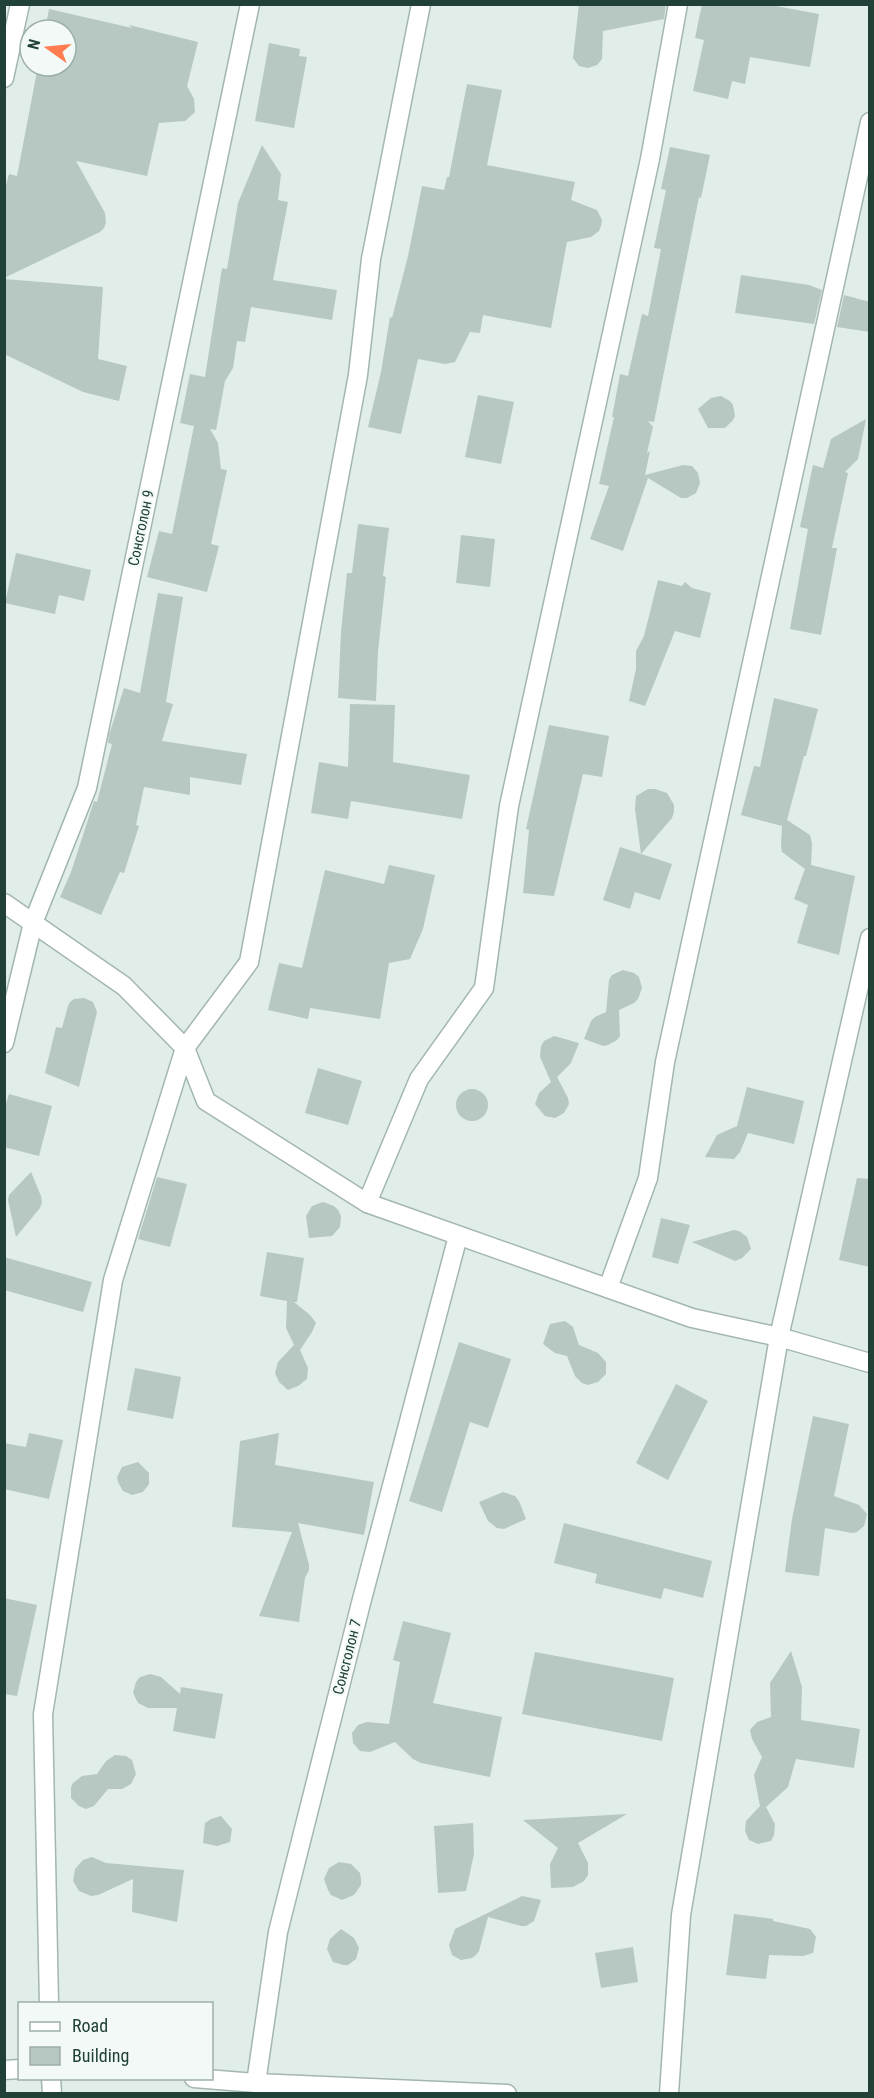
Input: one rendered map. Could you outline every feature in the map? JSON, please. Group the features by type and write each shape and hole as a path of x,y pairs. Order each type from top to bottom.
{"street":[{"path":"4,78 20,4"},
{"name":"Сонсголон 9","path":"4,1043 33,922 87,788 250,4"},
{"path":"49,2002 43,1714 112,1280 184,1048 249,962 358,375 371,259 421,4"},
{"path":"367,1203 419,1078 484,988 509,806 650,159 678,4"},
{"path":"608,1288 648,1178 665,1062 870,122"},
{"path":"4,903 124,986 184,1048 206,1101 367,1203 692,1318 779,1337 870,1363"},
{"path":"669,2094 681,1915 779,1337 870,938"},
{"name":"Сонсголон 7","path":"256,2083 278,1932 361,1603 458,1236"},
{"path":"210,2080 507,2094"}],"building":[{"path":"579,4 666,4 664,19 603,31 602,59 597,65 588,68 579,66 573,58"},
{"path":"702,4 765,4 819,14 810,67 750,57 745,84 732,81 728,99 693,91 704,40 695,38"},
{"path":"49,9 198,42 187,86 194,99 195,112 185,121 159,123 147,176 76,161 105,213 104,228 4,278 4,192 9,174 17,176 36,78 78,78 78,18 47,18"},
{"path":"269,43 300,49 299,56 307,57 294,128 255,121"},
{"path":"467,84 502,90 487,165 575,182 571,200 597,210 602,220 601,226 599,231 591,237 567,242 551,328 483,315 480,333 470,332 455,362 445,364 418,359 401,434 368,427 381,372 390,317 392,318 408,256 422,186 444,190 447,177 449,177"},
{"path":"262,145 281,174 278,200 288,202 273,280 337,290 332,320 251,307 245,342 237,341 233,368 225,381 216,430 210,429 218,443 221,469 227,470 211,544 219,546 207,592 147,577 159,531 172,534 194,426 180,423 190,374 205,377 222,268 227,269 238,203"},
{"path":"670,147 710,155 701,198 699,197 654,422 648,421 653,427 645,475 683,465 692,466 698,473 700,483 696,493 687,498 681,498 648,478 623,551 590,539 609,486 599,484 614,417 612,417 620,374 628,376 642,314 648,316 661,249 654,248 666,190 661,189"},
{"path":"741,275 809,285 822,290 814,324 735,313"},
{"path":"4,279 103,287 98,359 127,366 119,401 83,392 4,354"},
{"path":"844,295 870,302 870,332 837,327"},
{"path":"478,395 514,402 501,464 465,457"},
{"path":"721,396 733,405 735,416 725,428 708,428 698,409 711,398"},
{"path":"866,419 858,459 845,472 848,473 832,548 837,548 821,635 790,629 808,529 800,527 813,465 823,468 831,439"},
{"path":"358,524 389,528 383,576 386,577 378,651 376,701 338,698 347,573 352,573"},
{"path":"461,535 495,539 490,587 456,583"},
{"path":"16,553 91,570 84,601 59,595 55,614 5,603"},
{"path":"658,580 682,586 685,582 692,588 711,593 700,638 675,631 645,706 629,701 636,669 636,651 644,636"},
{"path":"158,593 183,597 166,702 173,704 162,741 247,754 241,785 190,777 190,795 144,787 136,825 139,826 124,873 120,872 101,915 60,897 71,872 94,801 97,802 112,744 108,743 109,735 124,688 140,693"},
{"path":"774,698 818,709 787,820 810,835 811,865 855,876 839,955 797,943 808,905 794,899 805,869 782,852 782,826 741,815 754,766 760,767"},
{"path":"350,704 395,705 393,762 470,775 462,819 351,801 348,819 311,813 319,762 348,767"},
{"path":"549,725 609,736 602,777 583,774 554,896 523,893 529,830 526,829"},
{"path":"648,789 667,793 674,805 674,812 672,818 641,854 635,809 636,796"},
{"path":"620,847 672,864 660,900 635,892 630,909 603,900"},
{"path":"389,865 435,875 423,929 410,959 389,963 380,1019 310,1008 308,1019 268,1010 279,963 302,968 325,870 384,884"},
{"path":"623,970 639,977 642,988 634,1003 619,1010 620,1036 617,1040 603,1046 584,1039 591,1021 606,1012 609,980 612,975"},
{"path":"84,998 93,1002 97,1012 79,1087 45,1073 56,1027 62,1028 70,1002"},
{"path":"554,1036 579,1043 571,1063 557,1077 569,1104 564,1113 555,1118 545,1116 535,1104 539,1093 551,1082 540,1057 541,1046 544,1041"},
{"path":"318,1068 362,1081 348,1125 305,1113"},
{"path":"747,1087 804,1101 794,1144 748,1133 740,1152 734,1159 705,1157 717,1135 737,1126"},
{"path":"472,1089 483,1094 488,1105 483,1116 472,1121 461,1116 456,1105 461,1094"},
{"path":"9,1094 52,1106 39,1156 4,1147 4,1110"},
{"path":"31,1172 42,1202 40,1208 16,1237 8,1200 9,1195"},
{"path":"157,1177 187,1184 170,1247 138,1239"},
{"path":"857,1178 870,1179 870,1267 839,1260"},
{"path":"323,1202 338,1210 341,1216 340,1227 332,1236 309,1238 306,1216 312,1206"},
{"path":"661,1218 690,1225 678,1264 652,1257"},
{"path":"734,1230 747,1237 751,1249 735,1261 692,1242"},
{"path":"267,1252 304,1258 297,1302 294,1302 316,1323 300,1350 308,1368 307,1379 288,1390 279,1382 275,1373 278,1362 294,1345 286,1328 287,1301 260,1296"},
{"path":"4,1257 92,1282 83,1312 4,1290"},
{"path":"565,1321 573,1327 579,1345 598,1353 606,1362 606,1374 598,1382 588,1385 582,1383 575,1376 567,1356 555,1353 543,1344 550,1324"},
{"path":"459,1342 511,1359 488,1428 470,1422 442,1512 409,1501"},
{"path":"135,1368 181,1377 173,1419 127,1410"},
{"path":"676,1384 708,1401 668,1480 636,1463"},
{"path":"813,1416 849,1424 834,1496 859,1505 867,1514 864,1526 857,1532 825,1528 819,1576 785,1572 792,1519"},
{"path":"29,1433 63,1440 49,1499 4,1489 4,1443 26,1447"},
{"path":"279,1433 275,1465 374,1482 364,1535 298,1523 309,1565 299,1622 259,1616 292,1532 232,1527 240,1441"},
{"path":"138,1462 149,1473 149,1484 143,1492 132,1495 123,1491 117,1477 122,1467"},
{"path":"503,1492 515,1496 526,1519 504,1529 497,1528 488,1521 479,1502"},
{"path":"564,1523 712,1561 703,1598 664,1588 661,1599 595,1583 597,1574 554,1563"},
{"path":"4,1598 37,1605 17,1696 4,1694"},
{"path":"403,1621 451,1633 433,1703 502,1717 490,1777 421,1763 413,1759 395,1742 370,1752 360,1751 353,1743 352,1733 358,1725 367,1722 389,1724 400,1662 393,1660"},
{"path":"791,1651 802,1687 801,1720 860,1729 854,1768 796,1759 788,1787 766,1807 775,1824 774,1835 771,1841 758,1844 749,1840 745,1831 746,1821 760,1806 754,1775 762,1757 752,1739 750,1730 757,1722 771,1717 770,1683"},
{"path":"535,1652 674,1678 662,1741 522,1714"},
{"path":"150,1674 161,1677 180,1694 181,1687 223,1694 215,1739 173,1731 177,1708 148,1708 138,1703 133,1693 136,1682 140,1677"},
{"path":"115,1755 126,1756 132,1760 136,1774 131,1784 122,1789 108,1789 94,1806 86,1809 79,1806 71,1798 73,1783 82,1776 97,1774 106,1761"},
{"path":"627,1814 578,1843 588,1863 588,1875 584,1881 573,1887 551,1888 550,1864 558,1848 523,1820"},
{"path":"221,1816 232,1829 230,1842 217,1846 203,1843 205,1823"},
{"path":"473,1823 474,1854 466,1891 438,1893 434,1826"},
{"path":"92,1857 106,1863 184,1870 177,1922 132,1912 133,1879 98,1895 91,1896 79,1891 73,1881 75,1869 83,1860"},
{"path":"339,1862 351,1864 360,1873 361,1879 361,1885 354,1895 342,1900 331,1895 324,1879 329,1868"},
{"path":"522,1896 541,1900 534,1921 521,1926 488,1917 476,1955 461,1960 452,1955 449,1945 455,1929"},
{"path":"734,1914 773,1919 773,1921 810,1929 816,1937 813,1953 803,1956 769,1955 766,1979 726,1975"},
{"path":"341,1929 354,1938 359,1948 356,1959 348,1965 333,1962 327,1949 330,1939"},
{"path":"633,1947 638,1982 601,1988 595,1953"}]}
